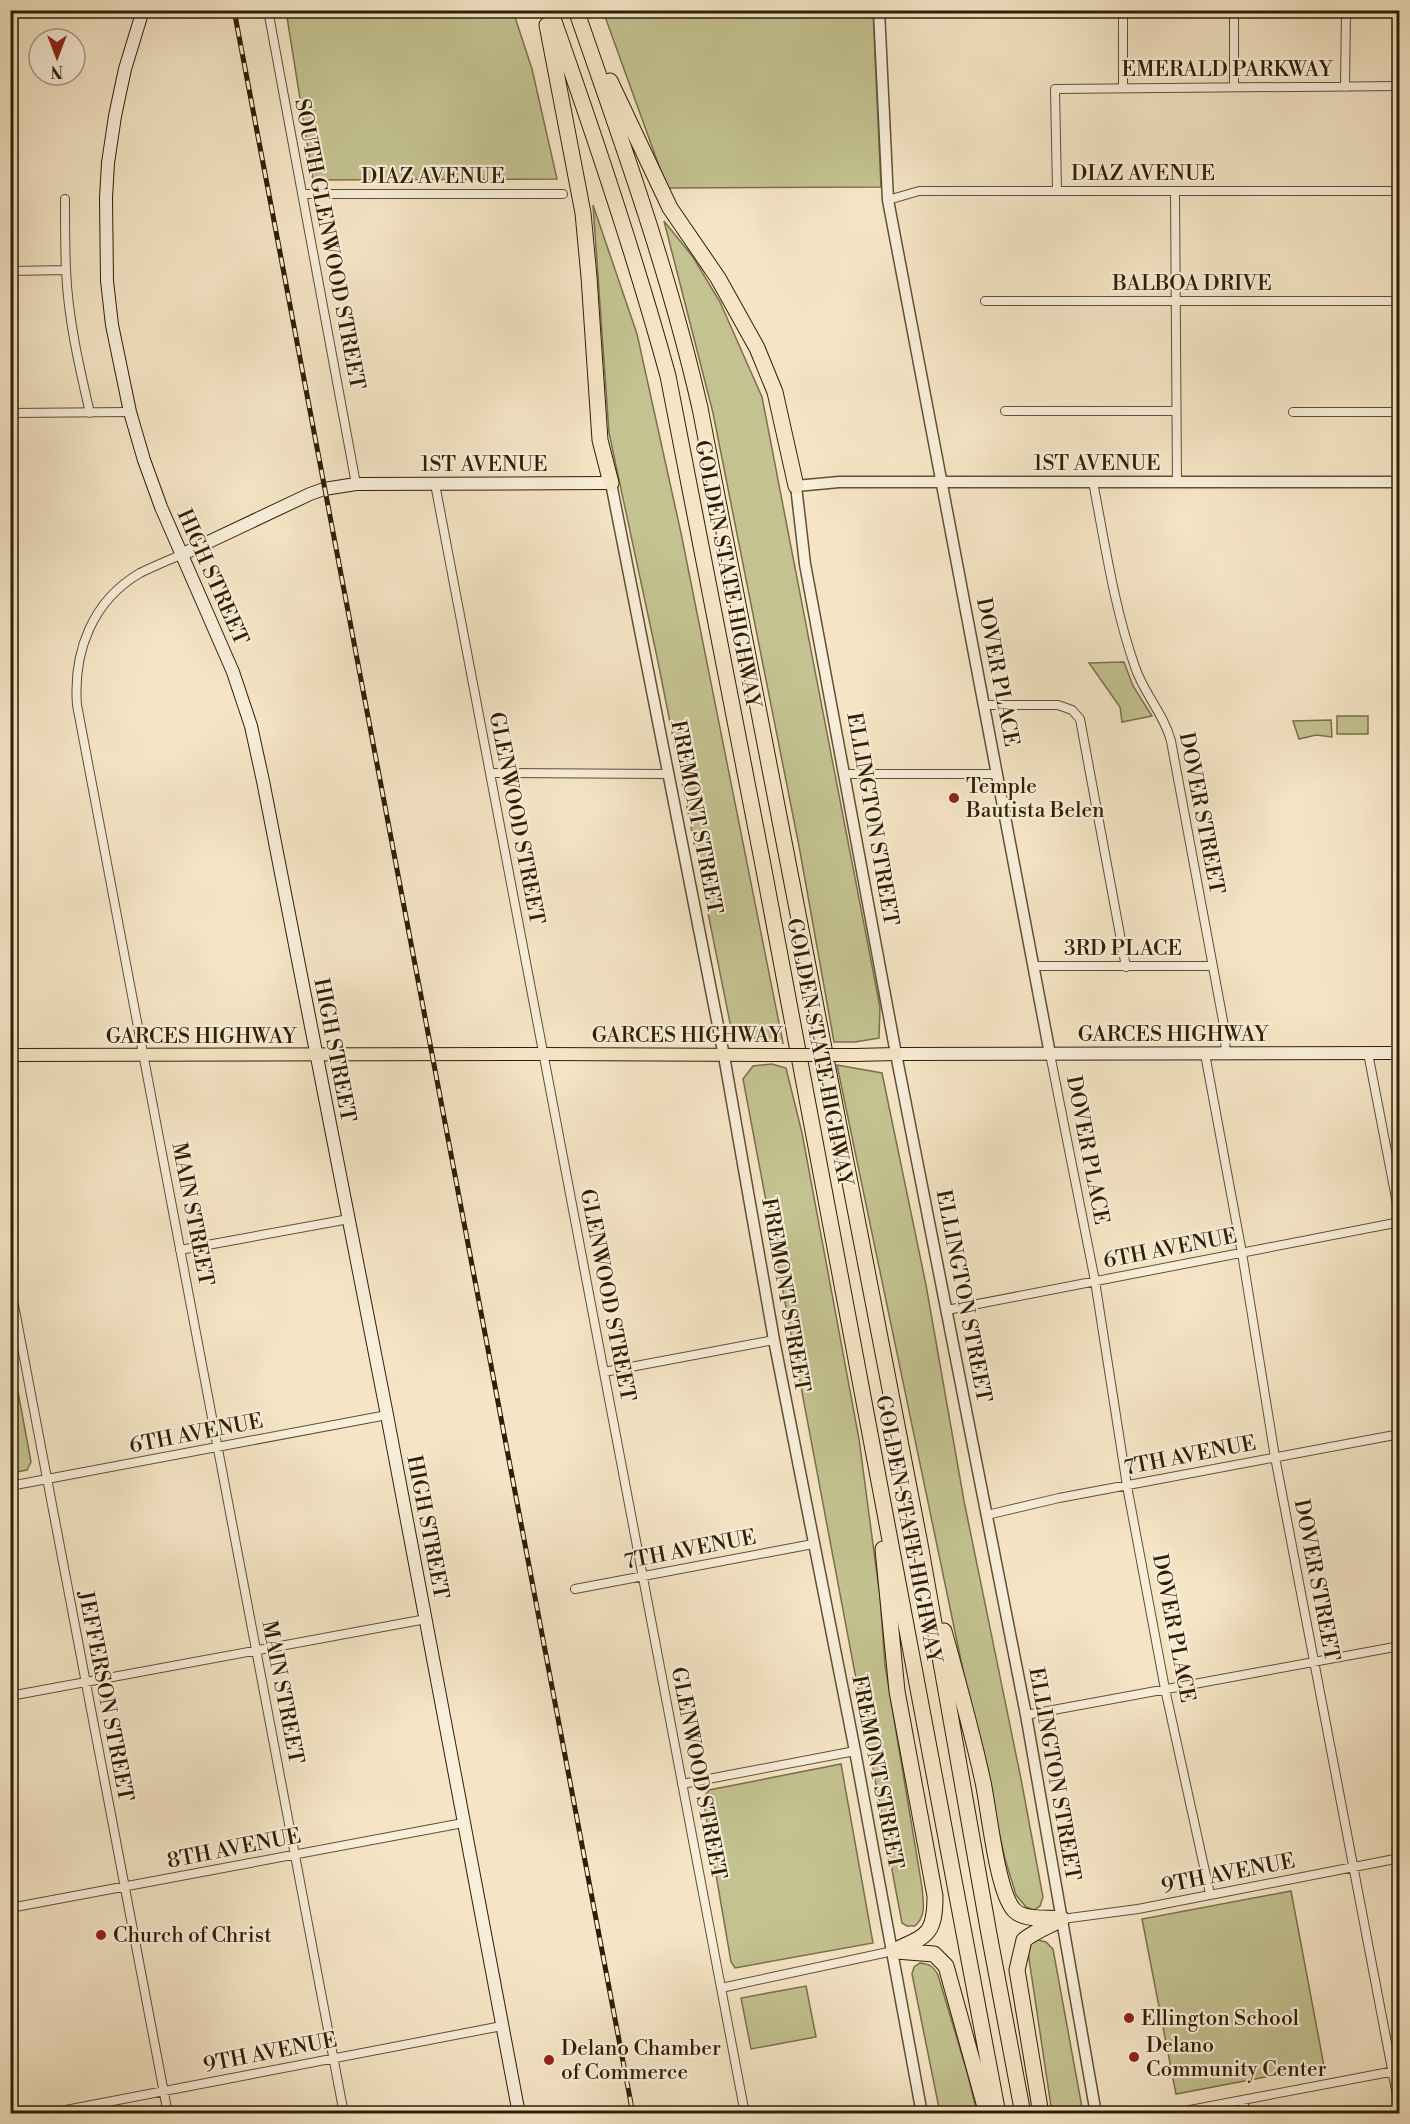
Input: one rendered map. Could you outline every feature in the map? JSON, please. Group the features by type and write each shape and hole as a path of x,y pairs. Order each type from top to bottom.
{"highway":[{"path":"544,10 583,213 590,278 600,440 611,483"},
{"name":"GOLDEN STATE HIGHWAY","path":"550,10 622,217 668,376 766,876 998,2114"},
{"path":"577,10 670,208 718,278 757,348 775,392 796,486"},
{"name":"GOLDEN STATE HIGHWAY","path":"577,10 652,230 692,375 920,1544 1023,2114"},
{"path":"877,1471 897,1691 935,1896 933,1921 928,1933 893,1951"},
{"path":"920,1544 981,1774 1005,1894 1015,1911 1023,1917 1062,1919"},
{"path":"1041,2114 1017,1970 1023,1940 1062,1919"},
{"path":"893,1951 934,1954 946,1966 987,2114"}],"main road":[{"name":"HIGH STREET","path":"143,10 125,69 108,163 107,281 116,347 130,412 144,460 161,507 233,672 250,726 263,781 387,1415 519,2114"},
{"name":"1ST AVENUE","path":"356,484 611,483"},
{"name":"MAIN STREET","path":"183,554 310,494 324,489 356,484"},
{"name":"GARCES HIGHWAY","path":"10,1055 724,1056 1400,1053"}],"street":[{"name":"SOUTH GLENWOOD STREET","path":"268,10 356,484"},
{"name":"DOVER PLACE","path":"879,10 888,200 1095,1281 1127,1486 1166,1689 1210,1894"},
{"path":"1123,10 1123,87"},
{"path":"1234,10 1234,87"},
{"path":"1345,87 1346,10"},
{"name":"EMERALD PARKWAY","path":"1058,191 1055,89 1400,86"},
{"name":"DIAZ AVENUE","path":"888,200 919,191 1400,191"},
{"path":"1175,192 1177,482"},
{"name":"DIAZ AVENUE","path":"302,194 563,194"},
{"path":"65,199 66,270 71,318 90,413"},
{"path":"10,270 66,270"},
{"name":"BALBOA DRIVE","path":"985,301 1400,301"},
{"path":"1005,411 1175,411"},
{"path":"10,413 130,412"},
{"path":"1293,412 1400,412"},
{"name":"1ST AVENUE","path":"796,486 839,482 1400,482"},
{"name":"DOVER STREET","path":"1093,482 1120,620 1139,678 1163,718 1171,741 1224,1026 1226,1054"},
{"name":"FREMONT STREET","path":"611,483 724,1056 774,1340 855,1751 922,2114"},
{"name":"GLENWOOD STREET","path":"435,484 745,2114"},
{"name":"ELLINGTON STREET","path":"796,486 805,564 896,1054 1026,1715 1096,2114"},
{"name":"MAIN STREET","path":"183,554 140,573 113,595 90,627 80,650 76,669 76,695 80,729 344,2114"},
{"path":"984,705 1058,705 1072,710 1080,719 1126,966"},
{"path":"490,773 668,774"},
{"path":"845,774 997,774"},
{"name":"3RD PLACE","path":"1034,966 1212,966"},
{"path":"1368,1053 1400,1221"},
{"name":"DOVER STREET","path":"1205,1054 1242,1253 1275,1457 1353,1868 1396,2071 1400,2111"},
{"path":"180,1250 349,1219"},
{"name":"6TH AVENUE","path":"947,1310 1400,1221"},
{"name":"JEFFERSON STREET","path":"10,1284 168,2114"},
{"path":"604,1372 774,1340"},
{"name":"6TH AVENUE","path":"10,1486 387,1415"},
{"name":"7TH AVENUE","path":"987,1515 1400,1434"},
{"name":"7TH AVENUE","path":"575,1589 813,1544"},
{"path":"10,1696 85,1684 426,1619"},
{"path":"1026,1715 1400,1646"},
{"path":"682,1784 855,1751"},
{"name":"8TH AVENUE","path":"10,1908 463,1823"},
{"name":"9TH AVENUE","path":"1062,1919 1138,1909 1400,1857"},
{"path":"721,1988 893,1951"},
{"name":"9TH AVENUE","path":"45,2114 502,2026"},
{"path":"1169,2114 1396,2071"},
{"path":"1243,2100 1246,2114"}],"shaded area":[{"path":"286,11 513,11 532,69 557,179 313,180"},
{"path":"603,11 873,11 881,187 667,188"},
{"path":"593,205 637,334 681,533 783,1043 745,1036 730,1023 657,657 609,433"},
{"path":"664,221 693,257 720,302 762,397 880,1007 879,1038 855,1042 834,1042 799,846 713,413"},
{"path":"1124,662 1133,686 1152,716 1122,722 1120,707 1089,663"},
{"path":"1337,716 1368,716 1368,734 1337,734"},
{"path":"1331,720 1332,737 1316,735 1299,739 1293,721"},
{"path":"772,1064 786,1068 802,1133 859,1439 880,1597 885,1665 922,1887 923,1913 915,1926 902,1923 743,1079 753,1066"},
{"path":"837,1065 882,1073 926,1285 964,1501 1043,1897 1040,1906 1034,1910 1026,1907 1016,1895 1005,1859 964,1675"},
{"path":"11,1354 31,1462 27,1470 11,1473"},
{"path":"841,1764 873,1943 735,1968 731,1962 703,1799 709,1790"},
{"path":"1291,1891 1324,2066 1176,2094 1142,1919"},
{"path":"1038,1940 1046,1942 1053,1949 1083,2113 1052,2113 1028,1952 1031,1944"},
{"path":"920,1963 931,1966 938,1975 977,2113 940,2113 912,1974 914,1967"},
{"path":"806,1986 816,2037 751,2049 741,1998"}],"railway":[{"path":"234,10 633,2114"}],"place":[{"name":"Temple Bautista Belen","path":"954,798"},
{"name":"Church of Christ","path":"101,1935"},
{"name":"Ellington School","path":"1129,2018"},
{"name":"Delano Community Center","path":"1134,2057"},
{"name":"Delano Chamber of Commerce","path":"549,2060"}]}
